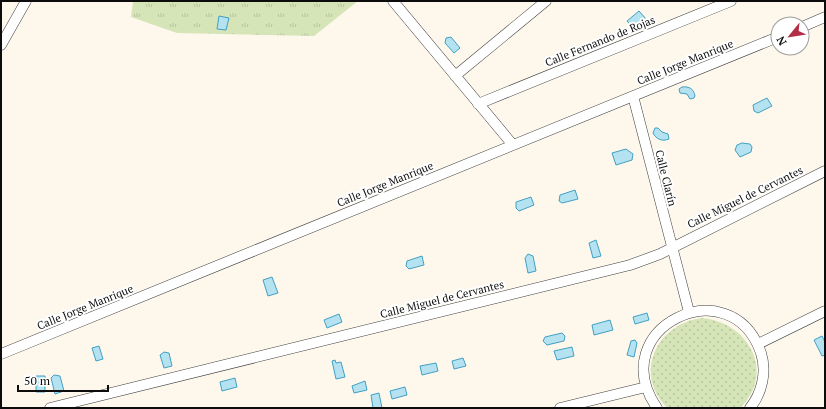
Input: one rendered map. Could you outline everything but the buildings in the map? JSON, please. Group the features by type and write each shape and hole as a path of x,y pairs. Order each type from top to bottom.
{"street":[{"path":"1,45 26,1"},
{"path":"393,1 513,145"},
{"path":"455,76 546,1"},
{"name":"Calle Fernando de Rojas","path":"478,104 731,1"},
{"path":"810,24 825,17"},
{"name":"Calle Jorge Manrique","path":"1,354 770,40"},
{"name":"Calle Clarín","path":"633,96 689,312"},
{"name":"Calle Miguel de Cervantes","path":"50,408 630,265 672,248 825,171"},
{"path":"657,408 646,387 644,360 648,347 655,336 674,318 689,312 711,311 734,319 744,326 758,344 762,357 763,380 760,392 750,408"},
{"path":"758,344 825,311"},
{"path":"560,408 646,387"}],"green space":[{"path":"133,1 358,1 314,36 177,33 131,17"},
{"path":"702,318 719,322 733,329 744,339 752,351 756,365 756,380 751,394 740,408 667,408 657,394 652,380 651,366 654,352 662,340 672,330 686,322"}],"water":[{"path":"639,11 647,20 632,27 627,21"},
{"path":"219,16 229,18 226,30 217,29"},
{"path":"451,37 460,48 454,53 445,43 446,38"},
{"path":"682,87 687,87 692,90 695,96 694,98 690,99 687,94 680,93 679,89"},
{"path":"767,98 772,106 758,113 754,111 753,105"},
{"path":"655,128 658,128 662,132 668,134 669,139 662,140 656,137 653,133"},
{"path":"742,143 750,144 752,147 751,152 740,157 735,150 737,145"},
{"path":"626,149 633,154 632,160 616,165 612,153"},
{"path":"575,190 578,199 562,203 559,201 560,195"},
{"path":"531,197 534,205 519,211 516,208 516,202"},
{"path":"596,240 601,256 593,258 589,243"},
{"path":"528,254 533,256 536,271 528,273 525,258"},
{"path":"422,256 424,265 409,269 406,266 407,261"},
{"path":"272,277 278,293 268,296 263,280"},
{"path":"647,313 649,320 635,324 633,317"},
{"path":"339,314 342,322 327,328 324,320"},
{"path":"610,320 613,330 594,335 592,325"},
{"path":"562,333 565,336 564,341 547,345 543,341 545,337"},
{"path":"822,336 825,342 825,355 822,356 814,340"},
{"path":"635,340 637,343 634,357 627,355 631,341"},
{"path":"99,346 103,359 96,361 92,348"},
{"path":"572,347 574,356 557,360 554,351"},
{"path":"164,352 169,353 172,366 164,368 160,355"},
{"path":"463,358 466,366 454,369 452,361"},
{"path":"335,360 336,363 341,362 345,377 336,379 332,361"},
{"path":"436,363 438,371 422,375 420,366"},
{"path":"54,375 60,376 64,391 55,394 51,378"},
{"path":"36,376 45,376 45,392 36,392"},
{"path":"235,378 237,387 222,391 220,382"},
{"path":"365,381 367,390 354,393 352,386"},
{"path":"405,387 407,395 392,399 390,391"},
{"path":"379,393 382,408 373,408 371,395"}]}
